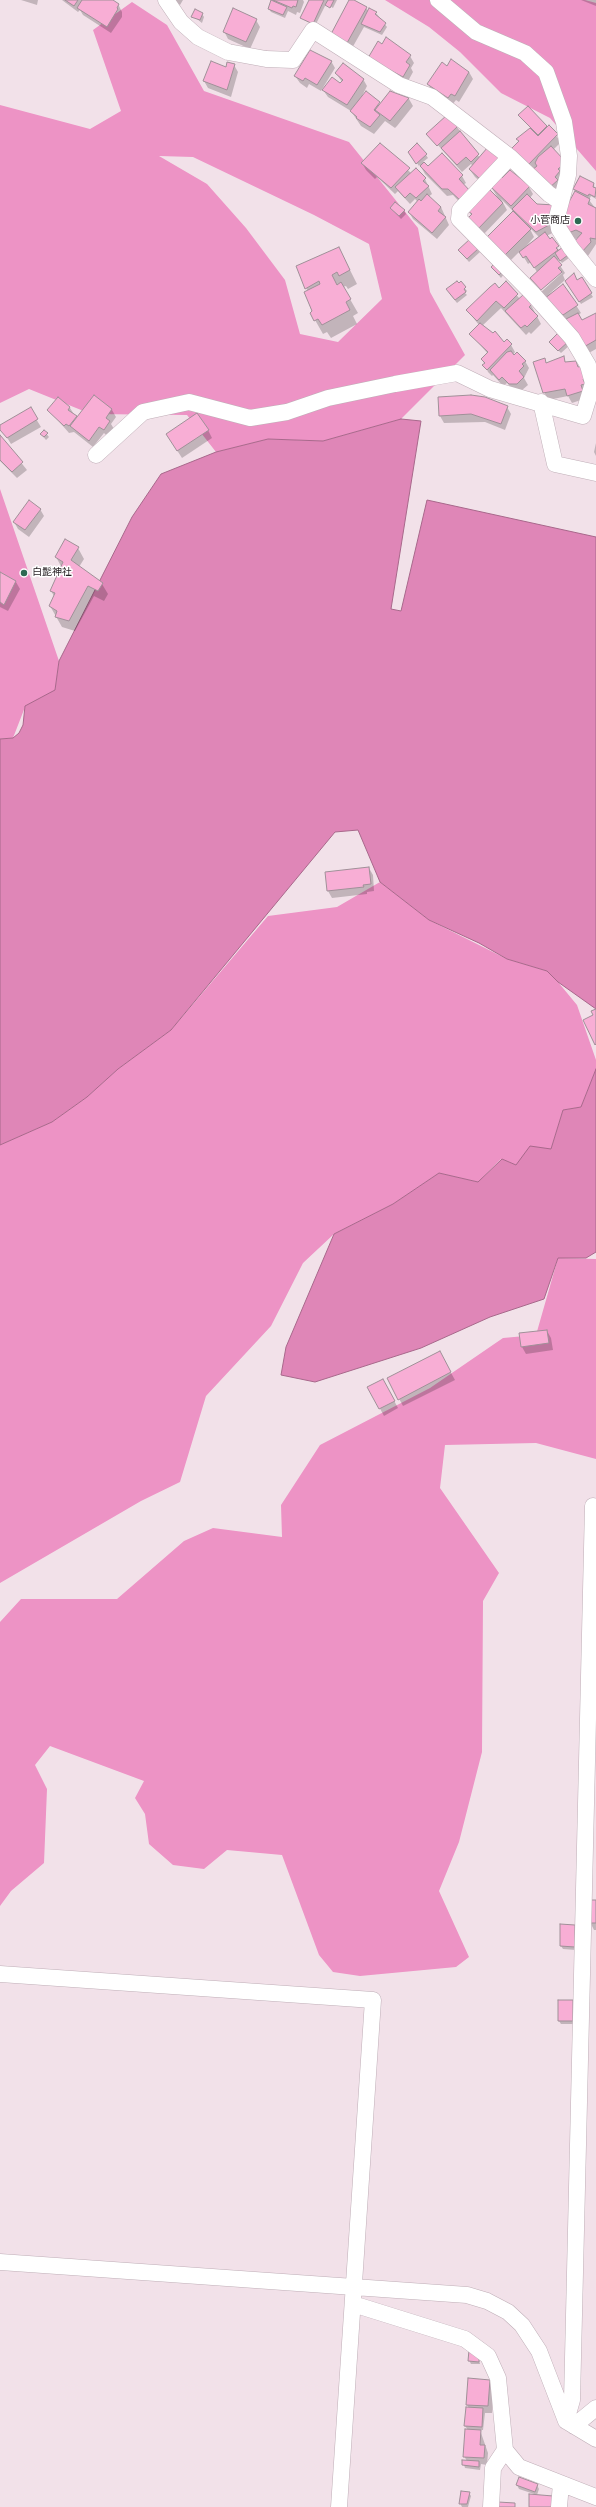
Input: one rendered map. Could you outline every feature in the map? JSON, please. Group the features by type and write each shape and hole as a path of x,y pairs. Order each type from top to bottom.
{"street":[{"path":"166,0 180,22 198,37 228,52 266,59 293,60 313,30 399,85 432,97 510,157 550,194 561,202"},
{"path":"438,0 476,32 525,53 546,72 564,122 568,145 568,175 557,217 559,229 571,248 596,279"},
{"path":"96,455 143,412 189,402 250,418 287,412 328,398 457,373 490,389 541,402 590,418 593,383 588,365 572,338 532,293 459,219 460,210 510,157"},
{"path":"541,402 555,464 596,473"},
{"path":"570,2424 572,2400 594,1506"},
{"path":"0,1974 373,2000 339,2507"},
{"path":"0,2262 467,2295 487,2301 508,2312 522,2325 539,2351 570,2424 596,2439"},
{"path":"353,2304 465,2339 488,2356 498,2378 506,2450 519,2468 596,2497"},
{"path":"570,2424 596,2408"},
{"path":"490,2507 493,2468 506,2450"},
{"path":"559,2507 561,2484"}],"shaded area":[{"path":"385,0 585,0 596,3 596,171 550,118 501,93 460,52 429,27"},
{"path":"132,2 167,25 204,91 349,142 418,228 430,292 465,355 401,419 323,441 268,439 216,452 187,415 91,414 29,389 0,403 0,105 90,129 121,111 93,30","holes":["159,156 193,157 314,215 369,244 382,299 338,342 300,334 285,280 246,228 207,184"]},
{"path":"401,419 421,421 391,609 401,611 427,500 596,537 596,1009 558,982 547,971 507,959 479,943 429,920 380,882 358,830 335,832 171,1030 118,1069 87,1097 52,1122 0,1145 0,739 13,738 19,733 23,725 25,706 55,690 59,661 132,517 161,474 216,452 268,439 323,441"},
{"path":"0,489 59,661 55,691 25,707 13,738 0,739"},
{"path":"380,882 429,920 507,959 547,971 558,982 577,1005 596,1060 596,1069 581,1107 563,1110 551,1149 516,1165 501,1159 478,1182 439,1173 393,1204 334,1234 303,1263 271,1326 206,1396 180,1482 141,1501 0,1583 0,1145 52,1122 87,1097 118,1069 171,1030 268,916 337,907"},
{"path":"596,1069 596,1252 586,1258 558,1258 544,1299 490,1317 421,1348 315,1382 281,1375 286,1347 334,1234 393,1204 439,1173 478,1182 502,1159 516,1165 530,1146 551,1149 563,1110 581,1107"},
{"path":"558,1258 596,1259 596,1459 536,1443 445,1445 440,1488 499,1573 483,1601 482,1752 459,1842 439,1891 469,1957 456,1967 360,1976 333,1972 319,1955 282,1855 227,1850 204,1869 173,1865 149,1844 145,1814 135,1798 144,1781 50,1746 35,1765 47,1789 44,1863 11,1891 0,1906 0,1622 21,1599 117,1599 184,1541 213,1528 282,1537 281,1505 320,1445 430,1388 503,1338 536,1335"}],"building":[{"path":"65,0 78,0 74,6"},
{"path":"82,0 113,0 119,4 118,9 107,27 77,8"},
{"path":"271,0 287,7 283,15 268,9"},
{"path":"273,0 298,0 296,7 293,6 292,8"},
{"path":"309,0 324,0 313,24 300,18"},
{"path":"328,0 334,0 330,8 325,5"},
{"path":"349,0 354,0 367,7 347,43 331,34"},
{"path":"233,8 257,19 246,42 223,32"},
{"path":"369,8 377,12 375,14 386,23 380,32 361,24"},
{"path":"195,9 203,13 200,20 191,17"},
{"path":"386,37 411,55 406,62 410,65 403,77 368,58 378,41 382,44"},
{"path":"310,50 332,61 317,85 305,78 303,81 294,76"},
{"path":"451,59 469,72 455,96 451,94 448,98 427,84 442,62 447,66"},
{"path":"211,61 226,67 227,62 235,64 227,90 203,81"},
{"path":"343,63 364,79 347,105 322,90 332,77 340,83 343,80 335,73"},
{"path":"366,91 380,102 374,110 380,115 370,127 356,118 357,117 350,111"},
{"path":"390,91 409,98 390,121 375,110"},
{"path":"528,106 547,126 538,135 518,115"},
{"path":"447,115 458,126 437,146 426,134"},
{"path":"549,125 558,134 528,165 511,149 519,141 516,139 530,128 538,136"},
{"path":"460,131 479,154 471,162 466,157 457,165 441,148"},
{"path":"380,143 410,168 391,188 361,163"},
{"path":"417,143 427,154 416,164 408,152"},
{"path":"551,146 564,160 564,164 558,169 560,171 555,177 558,180 549,188 532,170 537,166 535,163 538,157"},
{"path":"488,147 500,158 480,179 469,169"},
{"path":"442,153 463,175 459,179 470,191 461,201 448,189 442,189 420,166 424,162 428,166"},
{"path":"416,168 426,178 423,181 429,186 416,198 410,193 405,198 395,187"},
{"path":"510,170 530,186 511,206 490,186 500,176 502,178"},
{"path":"580,176 594,183 593,187 596,188 595,197 589,194 588,196 573,189"},
{"path":"486,186 503,203 477,230 468,218 472,214 468,211"},
{"path":"575,191 590,199 588,204 596,208 596,239 590,238 591,242 581,253 573,243 582,233 576,230 568,233 563,221 568,219 564,211"},
{"path":"427,194 441,207 438,211 446,217 432,233 408,212 419,199 421,201"},
{"path":"527,194 537,204 555,205 553,223 536,232 512,209"},
{"path":"395,202 405,210 399,216 390,208"},
{"path":"513,211 531,229 503,257 485,239"},
{"path":"545,232 550,239 552,237 559,246 556,248 558,250 534,268 526,256 523,258 519,252"},
{"path":"470,239 479,248 467,259 458,250"},
{"path":"339,247 350,270 339,276 337,272 332,275 337,285 341,282 351,299 346,302 350,310 322,325 318,319 314,321 310,313 312,311 304,292 320,284 319,281 305,289 296,266"},
{"path":"563,247 568,255 560,261 555,253"},
{"path":"554,256 562,265 558,268 562,272 541,290 530,278"},
{"path":"495,263 503,271 499,275 491,267"},
{"path":"574,273 577,280 582,277 592,293 579,302 565,281"},
{"path":"457,281 459,283 461,281 466,287 464,289 466,292 455,300 446,289"},
{"path":"506,281 518,294 504,308 496,301 477,321 466,310 495,283 499,288"},
{"path":"563,284 578,305 563,315 544,299"},
{"path":"523,295 532,304 529,307 538,316 527,327 525,325 521,328 505,311"},
{"path":"578,313 582,320 596,313 596,340 582,348 566,319"},
{"path":"480,323 493,333 495,331 504,342 507,339 512,344 487,370 482,365 485,363 481,359 488,352 469,334"},
{"path":"560,331 569,341 558,351 549,342"},
{"path":"511,351 514,355 517,352 526,361 522,364 524,366 519,371 524,377 517,384 509,384 502,377 499,380 490,370 507,352"},
{"path":"564,356 565,362 576,361 578,367 585,365 588,378 583,379 585,384 581,385 583,391 567,396 565,389 543,393 533,362 545,358 546,363"},
{"path":"94,395 112,409 106,418 110,421 104,430 99,427 89,441 70,426"},
{"path":"471,395 485,397 508,406 501,424 471,414 439,416 438,397"},
{"path":"58,397 70,407 68,410 77,416 69,426 66,424 64,426 47,410"},
{"path":"31,407 38,419 7,438 0,430 0,425"},
{"path":"197,413 209,430 177,451 166,434"},
{"path":"44,430 48,433 44,437 40,434"},
{"path":"0,435 23,462 12,472 0,460"},
{"path":"29,500 41,509 25,530 13,522"},
{"path":"65,539 79,547 71,560 103,583 98,591 88,586 69,621 55,617 57,611 49,606 55,593 50,591 63,562 55,557"},
{"path":"0,572 16,581 4,605 0,602"},
{"path":"369,867 371,884 363,885 364,887 327,891 325,872"},
{"path":"596,1009 595,1045 583,1020 593,1015 591,1011"},
{"path":"547,1330 549,1343 521,1347 519,1333"},
{"path":"440,1351 451,1372 398,1400 387,1378"},
{"path":"383,1379 395,1401 379,1409 367,1387"},
{"path":"590,1900 596,1900 596,1923 589,1923"},
{"path":"560,1924 575,1925 575,1947 560,1946"},
{"path":"558,2000 573,2000 573,2021 558,2021"},
{"path":"469,2350 479,2358 479,2362 468,2361"},
{"path":"468,2378 490,2380 488,2406 466,2405"},
{"path":"466,2407 483,2408 482,2427 464,2426"},
{"path":"465,2429 481,2430 480,2445 485,2445 484,2458 463,2457"},
{"path":"462,2460 479,2461 479,2467 462,2465"},
{"path":"519,2477 538,2484 535,2492 516,2485"},
{"path":"461,2491 470,2492 467,2504 459,2504"},
{"path":"529,2494 553,2496 552,2507 529,2507"},
{"path":"498,2502 515,2503 515,2507 497,2507"}],"place":[{"name":"小菅商店","path":"578,221"},
{"name":"白髭神社","path":"24,573"}]}
